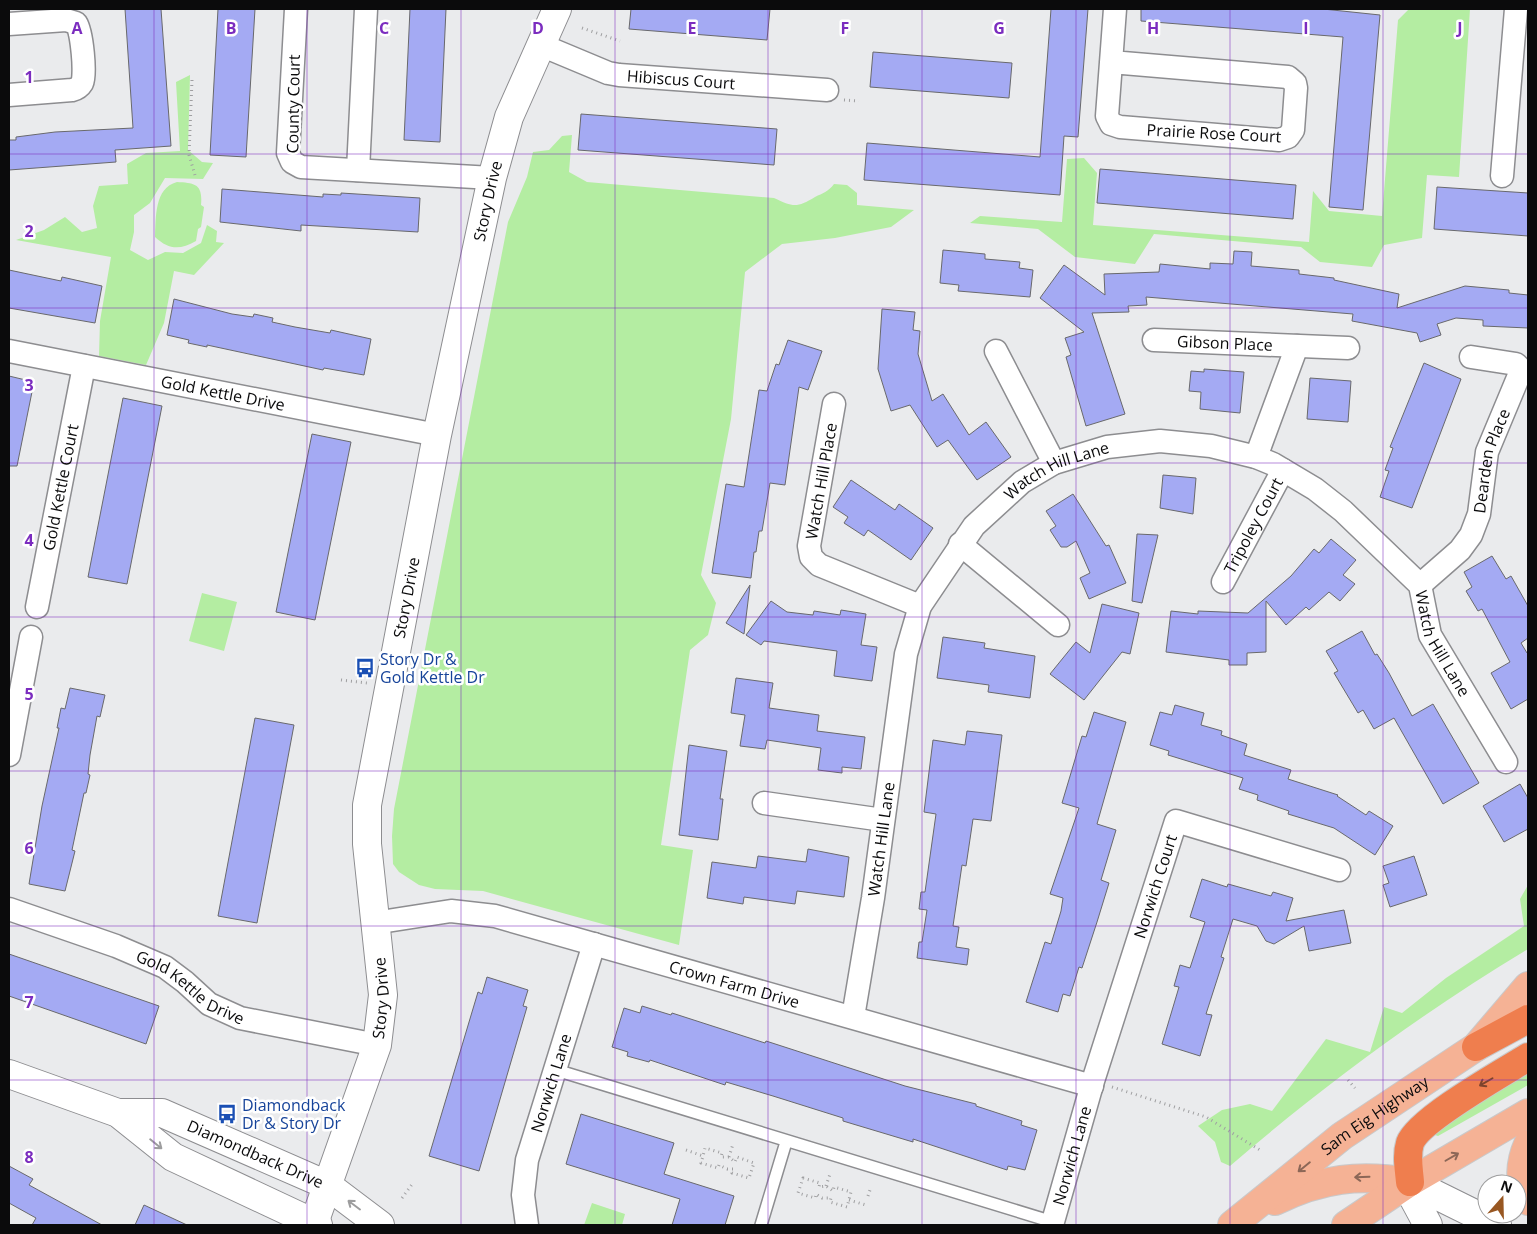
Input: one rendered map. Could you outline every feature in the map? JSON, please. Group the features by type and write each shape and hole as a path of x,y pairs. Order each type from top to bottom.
{"highway":[{"name":"Sam Eig Highway","path":"1476,1047 1528,1020"},
{"path":"1410,1182 1408,1155 1416,1132 1476,1088 1528,1058"}],"main road":[{"path":"1476,1047 1528,986"},
{"name":"Sam Eig Highway","path":"1235,1222 1342,1136 1476,1047"},
{"path":"1346,1225 1410,1182 1528,1113"},
{"path":"1528,1144 1523,1156 1520,1172 1528,1201"},
{"path":"1235,1222 1284,1197 1315,1185 1377,1176 1410,1182"}],"street":[{"name":"County Court","path":"296,9 290,158 292,162 301,167 492,178"},
{"path":"358,170 366,9"},
{"name":"Story Drive","path":"315,1224 377,1045 383,995 367,844 367,805 437,436 492,178 509,117 557,9"},
{"path":"1111,62 1115,9"},
{"path":"1502,176 1516,9"},
{"path":"1521,9 1528,11"},
{"path":"9,24 66,20 76,23 80,32 84,78 80,86 72,90 9,94"},
{"name":"Hibiscus Court","path":"541,45 608,73 619,75 827,90"},
{"name":"Prairie Rose Court","path":"1111,62 1288,77 1295,83 1296,88 1293,130 1288,137 1279,140 1115,126 1111,124 1107,116 1111,62"},
{"name":"Gibson Place","path":"1154,340 1348,348"},
{"name":"Gibson Place","path":"1256,457 1297,346"},
{"name":"Gold Kettle Drive","path":"9,351 437,436"},
{"path":"996,351 1054,463"},
{"name":"Dearden Place","path":"1420,585 1460,550 1471,535 1479,514 1487,452 1520,373 1519,367 1516,364 1471,357"},
{"name":"Gold Kettle Court","path":"37,607 84,366"},
{"name":"Watch Hill Place","path":"834,404 809,546 811,557 820,565 920,606"},
{"name":"Watch Hill Lane","path":"853,1017 873,898 882,820 906,654 920,606 960,544 995,505 1022,482 1054,463 1107,447 1160,441 1211,446 1256,457 1284,470 1315,489 1343,511 1420,585 1430,635 1506,762"},
{"name":"Tripoley Court","path":"1223,582 1284,470"},
{"path":"960,544 1058,625"},
{"path":"9,755 31,637"},
{"path":"764,803 882,820"},
{"name":"Norwich Court","path":"1102,1087 1176,821 1339,870"},
{"name":"Gold Kettle Drive","path":"9,909 116,946 166,967 186,982 209,1004 240,1018 377,1045"},
{"name":"Crown Farm Drive","path":"374,923 437,912 466,911 495,916 1102,1087"},
{"name":"Norwich Lane","path":"528,1225 523,1195 527,1160 594,944"},
{"name":"Diamondback Drive","path":"9,1074 118,1113 173,1157 315,1224"},
{"name":"Norwich Lane","path":"1052,1224 1102,1087"},
{"name":"Diamondback Drive","path":"118,1113 162,1113 328,1185 380,1225"},
{"path":"1410,1182 1416,1205 1428,1225"},
{"path":"1410,1182 1497,1225"}],"lane":[{"path":"556,1070 1052,1224"},
{"path":"761,1225 786,1142"}],"path":[{"path":"582,28 620,41"},
{"path":"192,80 189,155 195,175"},
{"path":"341,680 367,684"},
{"path":"1348,1080 1355,1088"},
{"path":"1102,1087 1206,1117 1260,1150"},
{"path":"729,1157 733,1144"},
{"path":"705,1148 722,1154 718,1168 701,1163 703,1156 705,1148"},
{"path":"686,1150 703,1156"},
{"path":"721,1157 729,1157 736,1162"},
{"path":"737,1158 754,1162 749,1178 732,1173 736,1162 737,1158"},
{"path":"719,1165 727,1169 733,1169"},
{"path":"826,1186 830,1174"},
{"path":"803,1178 820,1183 816,1194 815,1198 798,1193 803,1178"},
{"path":"402,1198 413,1183"},
{"path":"819,1186 826,1186 833,1191"},
{"path":"834,1187 851,1192 847,1207 830,1202 833,1191 834,1187"},
{"path":"868,1196 871,1187"},
{"path":"816,1194 822,1198 830,1198"},
{"path":"849,1200 866,1205"}],"green space":[{"path":"1409,9 1470,9 1459,177 1427,175 1422,238 1384,245 1372,267 1320,262 1301,247 1154,234 1135,264 1075,257 1038,229 970,223 980,216 1062,222 1067,159 1084,158 1097,173 1093,225 1309,242 1313,191 1329,211 1382,216 1398,20"},
{"path":"190,75 188,150 202,162 213,163 203,179 165,178 150,203 134,215 134,232 130,250 148,260 165,252 183,253 201,243 207,225 217,231 216,242 224,243 194,275 174,271 164,323 146,365 99,356 100,321 111,257 16,240 44,230 65,217 82,232 97,228 93,206 99,186 128,184 127,164 146,153 180,151 176,82"},
{"path":"572,135 569,172 587,182 774,198 791,205 804,203 830,189 834,184 847,185 857,193 857,205 914,210 891,227 835,238 782,244 745,272 731,419 701,575 716,603 708,635 690,650 661,845 693,850 679,945 483,891 435,889 419,885 399,872 393,864 392,836 394,809 508,222 527,177 533,152 549,150 562,136"},
{"path":"177,182 197,186 201,193 201,205 204,207 201,227 198,229 196,241 180,247 165,244 155,237 156,213 160,197 169,185"},
{"path":"202,593 237,602 224,651 189,641"},
{"path":"1528,885 1528,949 1412,1024 1301,1107 1230,1166 1221,1162 1215,1142 1198,1126 1222,1110 1250,1104 1272,1111 1326,1039 1370,1052 1384,1007 1402,1013 1446,978 1524,926 1520,899"},
{"path":"1528,1071 1528,1085 1438,1136 1435,1135 1436,1131"},
{"path":"592,1203 625,1214 622,1225 584,1225"}],"building":[{"path":"125,9 161,9 171,146 115,150 116,162 9,170 9,140 16,140 16,137 55,132 133,128"},
{"path":"218,9 255,9 246,157 210,155"},
{"path":"410,9 446,9 440,142 404,140"},
{"path":"631,9 770,9 767,40 629,29"},
{"path":"1051,9 1088,9 1078,137 1064,136 1060,195 864,180 867,143 1040,157"},
{"path":"1141,9 1323,9 1380,15 1363,210 1329,207 1343,37 1141,21"},
{"path":"873,52 1012,63 1009,98 870,87"},
{"path":"581,114 777,129 774,165 578,150"},
{"path":"1100,169 1296,185 1293,219 1097,203"},
{"path":"1437,187 1528,193 1528,236 1434,229"},
{"path":"222,189 323,197 323,194 341,195 341,193 420,198 418,232 301,225 301,231 220,222"},
{"path":"943,250 985,254 985,259 1020,262 1019,268 1033,270 1030,297 958,291 959,285 940,283"},
{"path":"1234,251 1252,252 1251,266 1299,270 1299,274 1334,278 1334,280 1399,294 1397,308 1465,286 1509,290 1509,293 1528,295 1528,328 1483,326 1483,320 1456,318 1437,324 1441,335 1420,342 1417,333 1352,321 1353,314 1146,297 1147,305 1128,306 1129,312 1092,313 1125,414 1086,426 1066,357 1071,355 1065,338 1084,332 1040,298 1064,265 1105,295 1104,274 1159,272 1160,264 1210,269 1210,263 1233,264"},
{"path":"9,270 61,281 62,277 102,286 95,323 9,308"},
{"path":"174,299 232,314 253,317 254,314 273,318 272,322 295,327 330,333 331,330 371,339 364,375 324,368 323,370 207,345 207,347 188,343 189,340 167,335"},
{"path":"882,309 915,312 913,330 920,331 918,354 932,401 943,394 969,435 986,422 1011,457 977,480 948,440 937,447 910,405 891,411 878,369"},
{"path":"788,340 822,351 808,390 799,387 785,485 770,483 762,531 759,531 756,552 754,552 751,578 712,573 726,484 744,487 759,390 767,391 776,364 779,365"},
{"path":"1424,363 1461,379 1412,508 1380,497 1389,471 1385,470 1393,448 1390,447"},
{"path":"1204,369 1244,372 1240,413 1200,409 1201,392 1189,391 1191,371 1204,372"},
{"path":"9,376 34,382 17,466 9,466"},
{"path":"1310,378 1351,381 1348,422 1307,419"},
{"path":"123,398 162,406 127,584 88,577"},
{"path":"312,434 351,442 315,620 276,612"},
{"path":"1163,475 1196,478 1193,514 1160,508"},
{"path":"851,480 895,510 899,504 933,528 911,560 868,530 864,536 844,523 848,517 833,507"},
{"path":"1073,494 1106,546 1109,545 1126,583 1089,599 1080,578 1090,573 1076,541 1067,547 1061,547 1050,530 1056,526 1046,511"},
{"path":"1137,534 1158,535 1142,603 1132,601"},
{"path":"1331,539 1356,560 1343,575 1355,584 1340,601 1329,592 1309,610 1306,607 1286,625 1266,601 1266,652 1247,653 1247,665 1229,665 1229,660 1166,652 1171,611 1198,614 1198,611 1248,613 1291,576 1314,549 1319,553"},
{"path":"1492,556 1506,579 1511,576 1528,606 1528,638 1521,643 1528,652 1528,699 1511,709 1491,673 1510,662 1482,609 1478,611 1466,591 1472,587 1464,572"},
{"path":"750,585 744,634 726,623"},
{"path":"771,601 787,612 813,615 814,611 840,615 841,610 866,614 861,645 877,647 872,681 834,676 837,651 764,641 761,645 746,635"},
{"path":"1102,604 1139,613 1130,654 1122,652 1084,700 1050,674 1076,642 1090,653"},
{"path":"1362,631 1375,655 1377,654 1389,673 1412,716 1433,704 1479,783 1443,804 1394,718 1374,729 1363,710 1358,713 1334,673 1338,671 1326,651"},
{"path":"943,637 985,643 984,648 1035,656 1030,698 988,692 989,685 937,678"},
{"path":"736,678 773,683 769,708 819,715 817,731 865,737 861,769 842,767 842,773 818,770 821,748 767,740 765,749 740,746 745,715 731,713"},
{"path":"70,688 105,695 100,717 97,716 90,755 88,774 90,775 86,793 84,793 72,850 75,851 65,891 29,884 42,806 59,728 57,728 61,708 65,709"},
{"path":"1175,705 1204,713 1201,725 1222,731 1221,735 1247,744 1244,755 1291,770 1288,779 1338,795 1366,815 1369,811 1393,826 1375,855 1334,828 1288,814 1289,811 1257,800 1258,795 1239,789 1243,778 1168,755 1169,751 1150,745 1160,712 1172,715"},
{"path":"1094,712 1126,722 1097,824 1116,830 1101,880 1109,883 1097,922 1082,968 1079,967 1070,996 1063,994 1058,1012 1026,1002 1045,942 1051,944 1061,911 1063,898 1050,894 1079,808 1062,803 1082,736 1086,737"},
{"path":"255,718 294,725 257,923 218,916"},
{"path":"967,731 1002,735 991,821 973,819 966,866 962,865 953,926 959,927 956,947 969,949 967,965 917,958 919,942 922,942 927,910 919,909 921,892 925,892 936,814 924,812 933,740 965,745"},
{"path":"689,745 727,751 720,799 723,799 718,840 679,835"},
{"path":"1520,784 1528,798 1528,829 1504,842 1483,806"},
{"path":"808,849 849,857 844,897 797,891 795,904 744,897 743,904 707,898 712,862 756,868 758,856 806,862"},
{"path":"1414,856 1427,895 1390,907 1383,885 1389,883 1383,866"},
{"path":"1202,879 1227,887 1228,884 1271,896 1273,892 1293,898 1286,921 1344,910 1351,943 1309,951 1304,926 1274,944 1266,941 1257,926 1233,919 1221,957 1224,958 1206,1014 1212,1015 1200,1056 1162,1044 1179,987 1174,986 1180,965 1190,968 1205,922 1190,917"},
{"path":"9,954 159,1006 146,1044 9,996"},
{"path":"487,977 528,990 523,1006 527,1007 479,1171 429,1156 478,992 482,994"},
{"path":"642,1006 671,1015 672,1013 765,1043 766,1041 905,1086 976,1104 976,1106 1022,1121 1021,1125 1037,1130 1025,1170 1008,1166 1007,1170 913,1139 913,1142 843,1121 843,1118 773,1096 726,1082 725,1085 650,1060 649,1062 627,1056 628,1052 612,1047 624,1008 640,1013"},
{"path":"581,1114 674,1143 664,1174 734,1196 725,1225 672,1225 680,1199 566,1164"},
{"path":"9,1166 33,1179 29,1185 102,1225 32,1225 36,1218 9,1203"},
{"path":"144,1205 187,1225 135,1225"}],"place":[{"name":"Story Dr & Gold Kettle Dr","path":"365,668"},
{"name":"Diamondback Dr & Story Dr","path":"227,1114"}]}
